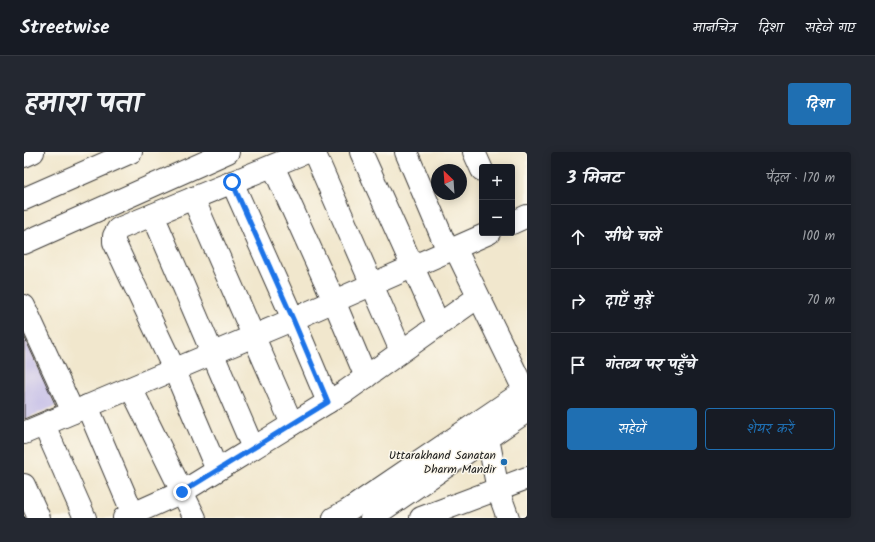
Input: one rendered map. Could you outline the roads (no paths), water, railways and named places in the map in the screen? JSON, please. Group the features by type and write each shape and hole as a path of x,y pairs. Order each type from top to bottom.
{"street":[{"path":"24,156 34,152"},
{"path":"24,199 131,152"},
{"path":"217,470 174,369 114,242 114,236 118,229 306,152"},
{"path":"314,152 401,351"},
{"path":"361,152 439,325"},
{"path":"406,152 452,249 478,297 526,397"},
{"path":"474,152 479,164"},
{"path":"24,243 218,154"},
{"path":"273,166 334,301 366,377"},
{"path":"232,182 328,402"},
{"path":"193,198 252,336 292,424"},
{"path":"153,215 253,448"},
{"path":"515,222 527,216"},
{"path":"24,433 293,319 482,236"},
{"path":"24,306 80,409 129,516 182,492 328,402 366,377 478,297"},
{"path":"130,388 195,518"},
{"path":"371,518 488,438 526,397"},
{"path":"334,518 526,397"},
{"path":"44,425 85,518"},
{"path":"488,438 498,490 508,518"},
{"path":"421,518 456,512 498,490 527,478"},
{"path":"24,485 39,518"},
{"path":"405,494 414,518"}],"place":[{"name":"Uttarakhand Sanatan Dharm Mandir","path":"504,462"}]}
